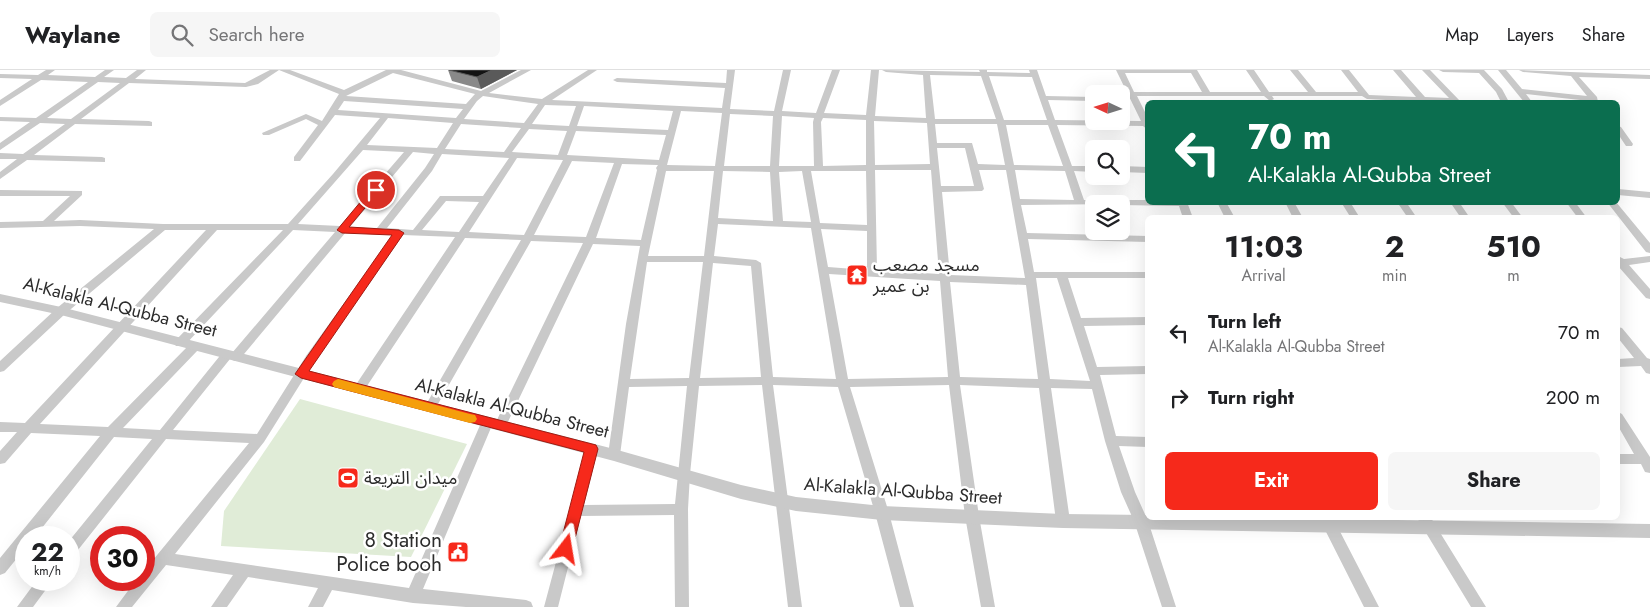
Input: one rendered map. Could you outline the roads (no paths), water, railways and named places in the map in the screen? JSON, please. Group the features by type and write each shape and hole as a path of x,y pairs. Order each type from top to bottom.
{"street":[{"path":"12,77 23,70"},
{"path":"0,104 51,70"},
{"path":"0,147 110,70"},
{"path":"0,176 142,70"},
{"path":"0,76 246,85 275,70"},
{"path":"283,70 343,95 468,107"},
{"path":"297,159 333,112 343,95 392,70 415,72 498,97 543,102 778,112 930,121 1145,126"},
{"path":"379,232 428,169 468,107 482,93 527,70"},
{"path":"359,389 486,199 526,126 543,102 593,70"},
{"path":"682,607 681,509 683,474 731,70"},
{"path":"778,224 774,169 778,112 787,70"},
{"path":"819,168 817,126 836,70"},
{"path":"872,272 870,118 875,70"},
{"path":"886,70 1034,72 1080,202"},
{"path":"1145,122 1120,70 1193,71 1208,95"},
{"path":"1250,70 1272,100"},
{"path":"1294,70 1324,100"},
{"path":"1345,70 1368,98"},
{"path":"1397,70 1423,100"},
{"path":"1426,70 1455,100"},
{"path":"1443,70 1481,71 1504,100"},
{"path":"1502,70 1526,100"},
{"path":"1523,70 1650,77"},
{"path":"641,81 644,71"},
{"path":"926,71 954,381 972,516 988,607"},
{"path":"984,72 1001,122 1030,278 1063,521"},
{"path":"1573,74 1594,100"},
{"path":"617,80 730,86"},
{"path":"1519,91 1587,100"},
{"path":"1130,98 1184,99 1208,95 1225,99 1268,95 1316,94 1423,100"},
{"path":"1043,98 1085,99"},
{"path":"430,408 528,237 565,158 572,129 581,104"},
{"path":"614,454 645,242 661,165 678,109"},
{"path":"333,112 572,129 670,133"},
{"path":"266,133 306,116 324,124"},
{"path":"0,569 110,433 361,148 385,116"},
{"path":"0,119 149,124"},
{"path":"1620,132 1629,144 1620,144"},
{"path":"933,146 969,146 979,190 937,189"},
{"path":"361,148 441,150 718,168 935,167"},
{"path":"80,537 161,435 342,230 410,149"},
{"path":"0,156 102,160"},
{"path":"413,596 493,424 590,240 619,161"},
{"path":"975,167 1085,169"},
{"path":"806,168 843,384 882,514 907,607"},
{"path":"1130,170 1145,170"},
{"path":"1620,192 1650,195"},
{"path":"0,193 79,193 45,224"},
{"path":"415,233 443,198 486,199"},
{"path":"1016,202 1145,203"},
{"path":"1508,205 1517,215"},
{"path":"1572,205 1581,215"},
{"path":"1614,205 1650,250"},
{"path":"712,221 872,228"},
{"path":"0,225 290,227 645,242"},
{"path":"0,368 61,311 163,226"},
{"path":"0,459 214,227"},
{"path":"122,607 260,439 301,374 399,233"},
{"path":"1022,236 1145,239"},
{"path":"642,259 708,259 756,263 767,381 784,502 795,607"},
{"path":"1620,261 1650,259"},
{"path":"1620,262 1650,296"},
{"path":"824,270 945,278 1030,278 1061,274 1145,275"},
{"path":"1061,274 1098,385 1111,441 1128,492 1142,521 1169,607"},
{"name":"Al-Kalakla Al-Qubba Street","path":"0,298 61,311 430,408 614,454 741,492 784,502 882,514 1063,521 1427,522 1650,531"},
{"path":"1077,322 1145,321"},
{"path":"1620,333 1648,365"},
{"path":"1620,363 1648,365"},
{"path":"1093,371 1145,370"},
{"path":"623,383 767,381 843,384 954,381 1098,385"},
{"path":"1620,420 1647,463"},
{"path":"0,427 260,439"},
{"path":"1111,441 1145,442"},
{"path":"552,607 592,449"},
{"path":"1620,459 1647,463"},
{"path":"576,511 681,509"},
{"path":"1328,522 1372,607"},
{"path":"1427,522 1478,607"},
{"path":"162,558 246,569 413,596 526,607"},
{"path":"218,607 246,569"},
{"path":"315,607 328,583"},
{"path":"24,607 37,591"}],"place":[{"name":"مسجد مصعب بن عمير","path":"857,275"},
{"name":"ميدان التريعة","path":"348,478"},
{"name":"8 Station Police booh","path":"458,552"}]}
